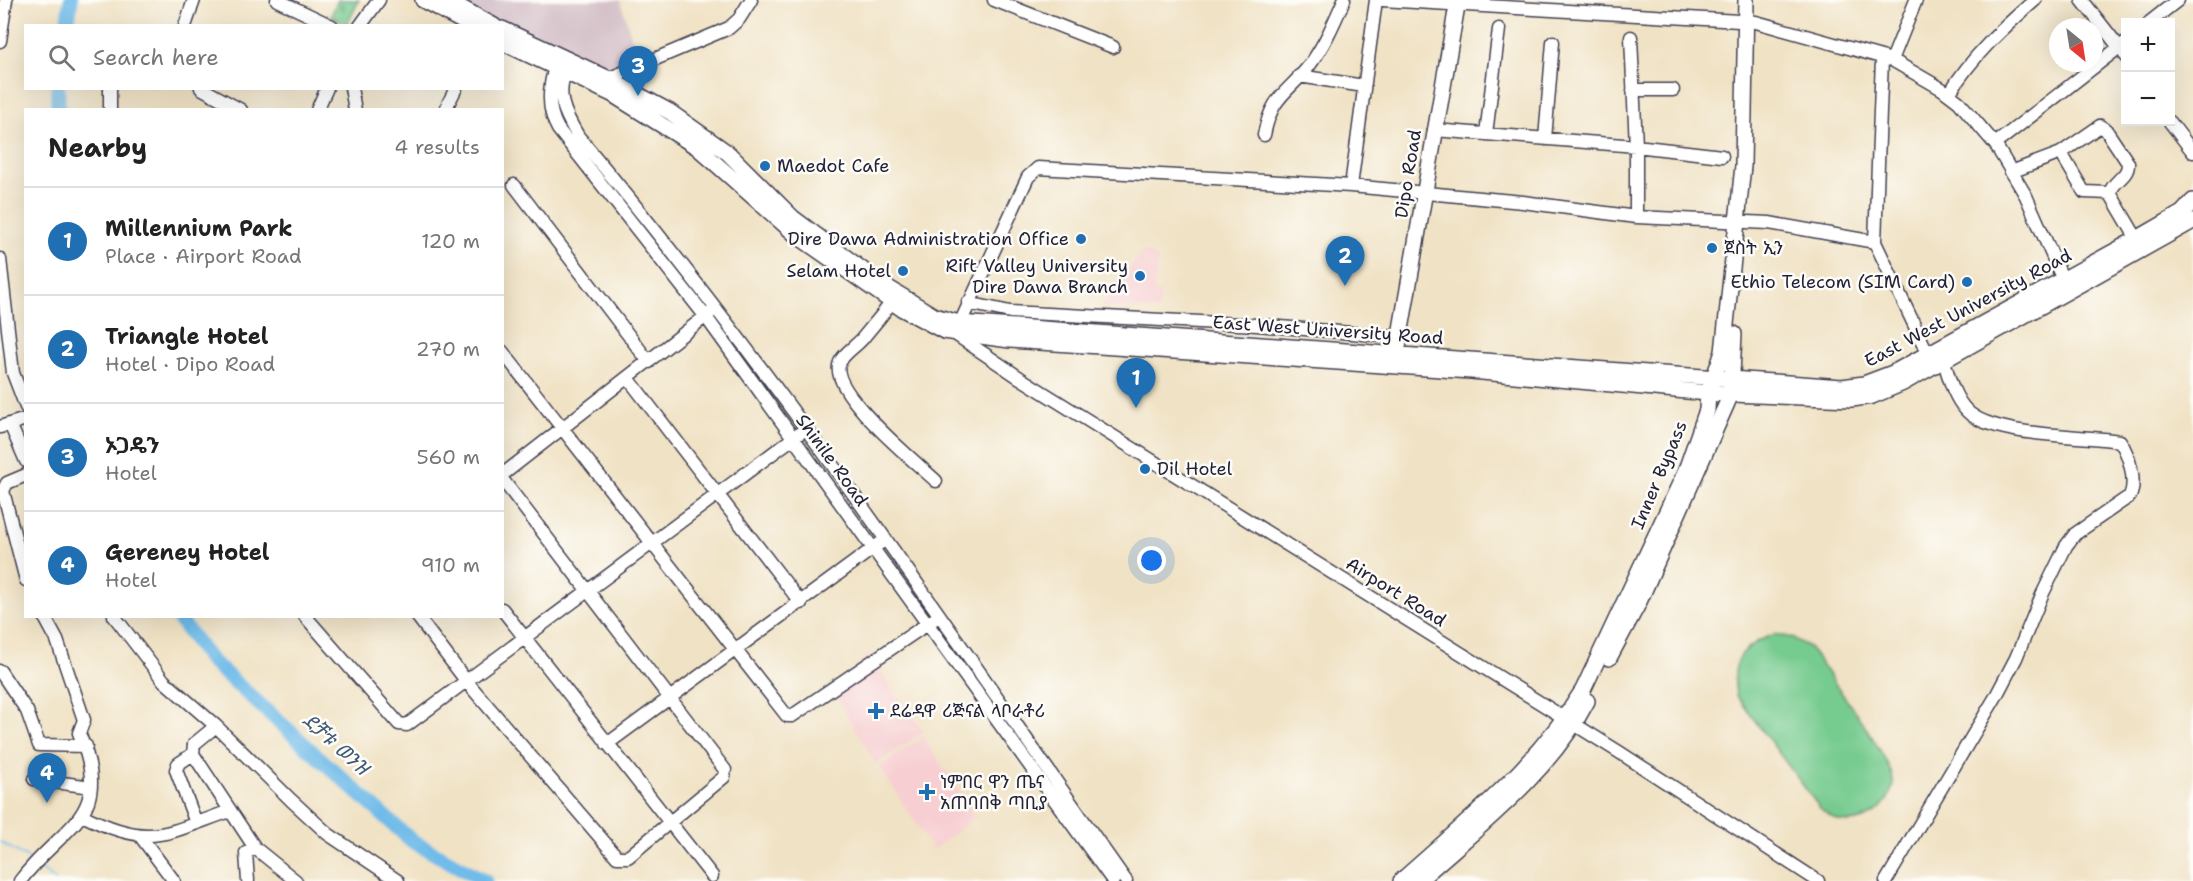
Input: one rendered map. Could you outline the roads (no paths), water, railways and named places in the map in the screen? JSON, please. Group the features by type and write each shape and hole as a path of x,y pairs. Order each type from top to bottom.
{"main road":[{"path":"423,0 467,24"},
{"path":"447,0 489,24"},
{"name":"Inner Bypass","path":"1746,0 1751,22"},
{"name":"Inner Bypass","path":"1418,881 1534,773 1570,722 1638,604 1731,386 1743,223 1743,166 1751,22 1757,0"},
{"name":"Dipo Road","path":"1396,360 1457,2"},
{"name":"East West University Road","path":"504,30 688,133 697,147 795,234 944,331 957,329 1295,354 1714,378 1731,386 1818,399 1872,396 1944,361 2193,221"},
{"name":"East West University Road","path":"504,43 562,63"},
{"name":"East West University Road","path":"1396,360 1708,393 1731,386 1849,386 1882,378 1928,354 2137,239 2182,213 2193,201"},
{"name":"Inner Bypass","path":"1401,881 1508,787 1570,722 1685,473 1707,410 1708,393 1723,352 1743,223"}],"street":[{"path":"0,41 6,0"},
{"path":"185,24 194,0"},
{"path":"277,0 329,24"},
{"path":"361,24 379,0"},
{"path":"602,83 729,28 739,19 751,0"},
{"path":"994,0 1011,3 1113,47"},
{"path":"1264,135 1274,103 1299,76 1326,40 1344,0"},
{"path":"1352,186 1376,0"},
{"path":"1382,0 1457,2 1751,22 1887,59 1949,94 1959,102 1995,144 2045,236 2063,280"},
{"path":"1916,0 1887,59 1875,242 1928,354"},
{"path":"1949,94 1962,73 1987,43 2035,0"},
{"path":"2082,0 2121,46"},
{"path":"2155,18 2178,0"},
{"path":"1486,134 1499,29"},
{"path":"1631,37 1636,146 1636,217"},
{"path":"1545,139 1553,42"},
{"path":"1995,144 2121,51"},
{"name":"Shinile Road","path":"562,63 562,108 578,136 717,307 885,539 1126,881"},
{"name":"Shinile Road","path":"562,63 549,96 551,117 571,147 706,317 1113,881"},
{"path":"1299,76 1364,86"},
{"path":"110,90 110,108"},
{"path":"205,90 237,108"},
{"path":"318,108 326,90"},
{"path":"351,90 355,108"},
{"path":"446,108 455,90"},
{"path":"1633,90 1673,90"},
{"path":"2173,126 2193,152"},
{"path":"2011,171 2061,153 2096,127 2104,127 2128,163 2126,174 2110,193"},
{"path":"1434,130 1636,146 1722,156"},
{"path":"2061,153 2084,192 2110,193"},
{"path":"957,329 1028,177 1038,168 1352,186 1523,202 1636,217 1769,223 1875,242"},
{"path":"514,185 649,362"},
{"path":"2110,193 2137,239"},
{"path":"0,259 13,373 24,402"},
{"path":"894,298 861,340 843,357 838,365 838,373 853,399 869,419 936,481"},
{"path":"968,303 1010,312 1257,325 1399,337"},
{"path":"504,475 717,307"},
{"name":"Airport Road","path":"957,329 1020,378 1570,722 1818,881"},
{"path":"504,354 784,712 790,716 939,616"},
{"path":"1886,881 1995,698 2066,546 2075,534 2130,496 2133,490 2129,462 2120,441 2010,430 1980,419 1966,410 1959,399 1944,361"},
{"path":"628,378 801,603"},
{"path":"24,420 5,425 24,458"},
{"path":"307,618 399,724 407,725 806,429"},
{"path":"24,476 7,483 3,491 24,572"},
{"path":"419,618 467,682 617,857 628,857 726,774 672,699 504,480"},
{"path":"607,744 672,699 885,539"},
{"path":"504,612 712,876"},
{"path":"20,881 82,815 90,799 91,787 86,746 79,733 84,723 81,710 57,640 45,618"},
{"path":"116,618 164,681 216,726 328,834 398,881"},
{"path":"0,671 27,711 39,745 86,746"},
{"path":"216,726 193,747 193,754 255,848 296,881"},
{"path":"193,754 178,764 176,770 196,823"},
{"path":"34,779 91,787"},
{"path":"82,815 109,829 141,837 160,836 230,810"},
{"path":"141,837 174,881"},
{"path":"248,881 246,853 255,848"}],"waterway":[{"name":"ደቻቱ ወንዝ","path":"67,24 71,0"},
{"name":"ደቻቱ ወንዝ","path":"58,90 58,108"},
{"name":"ደቻቱ ወንዝ","path":"178,618 210,660 412,841 485,881"},
{"path":"0,842 31,860"},
{"path":"37,866 56,881"}],"place":[{"name":"ኦጋዴን","path":"638,96"},
{"name":"Maedot Cafe","path":"765,166"},
{"name":"Dire Dawa Administration Office","path":"1081,239"},
{"name":"ጀስት ኢን","path":"1712,248"},
{"name":"Selam Hotel","path":"903,271"},
{"name":"Rift Valley University Dire Dawa Branch","path":"1140,276"},
{"name":"Ethio Telecom (SIM Card)","path":"1967,282"},
{"name":"Triangle Hotel","path":"1345,286"},
{"name":"Millennium Park","path":"1136,408"},
{"name":"Dil Hotel","path":"1145,469"},
{"name":"ደሬዳዋ ሪጅናል ላቦራቶሪ","path":"876,711"},
{"name":"ነምበር ዋን ጤና አጠባበቅ ጣቢያ","path":"927,792"},
{"name":"Gereney Hotel","path":"47,803"}]}
